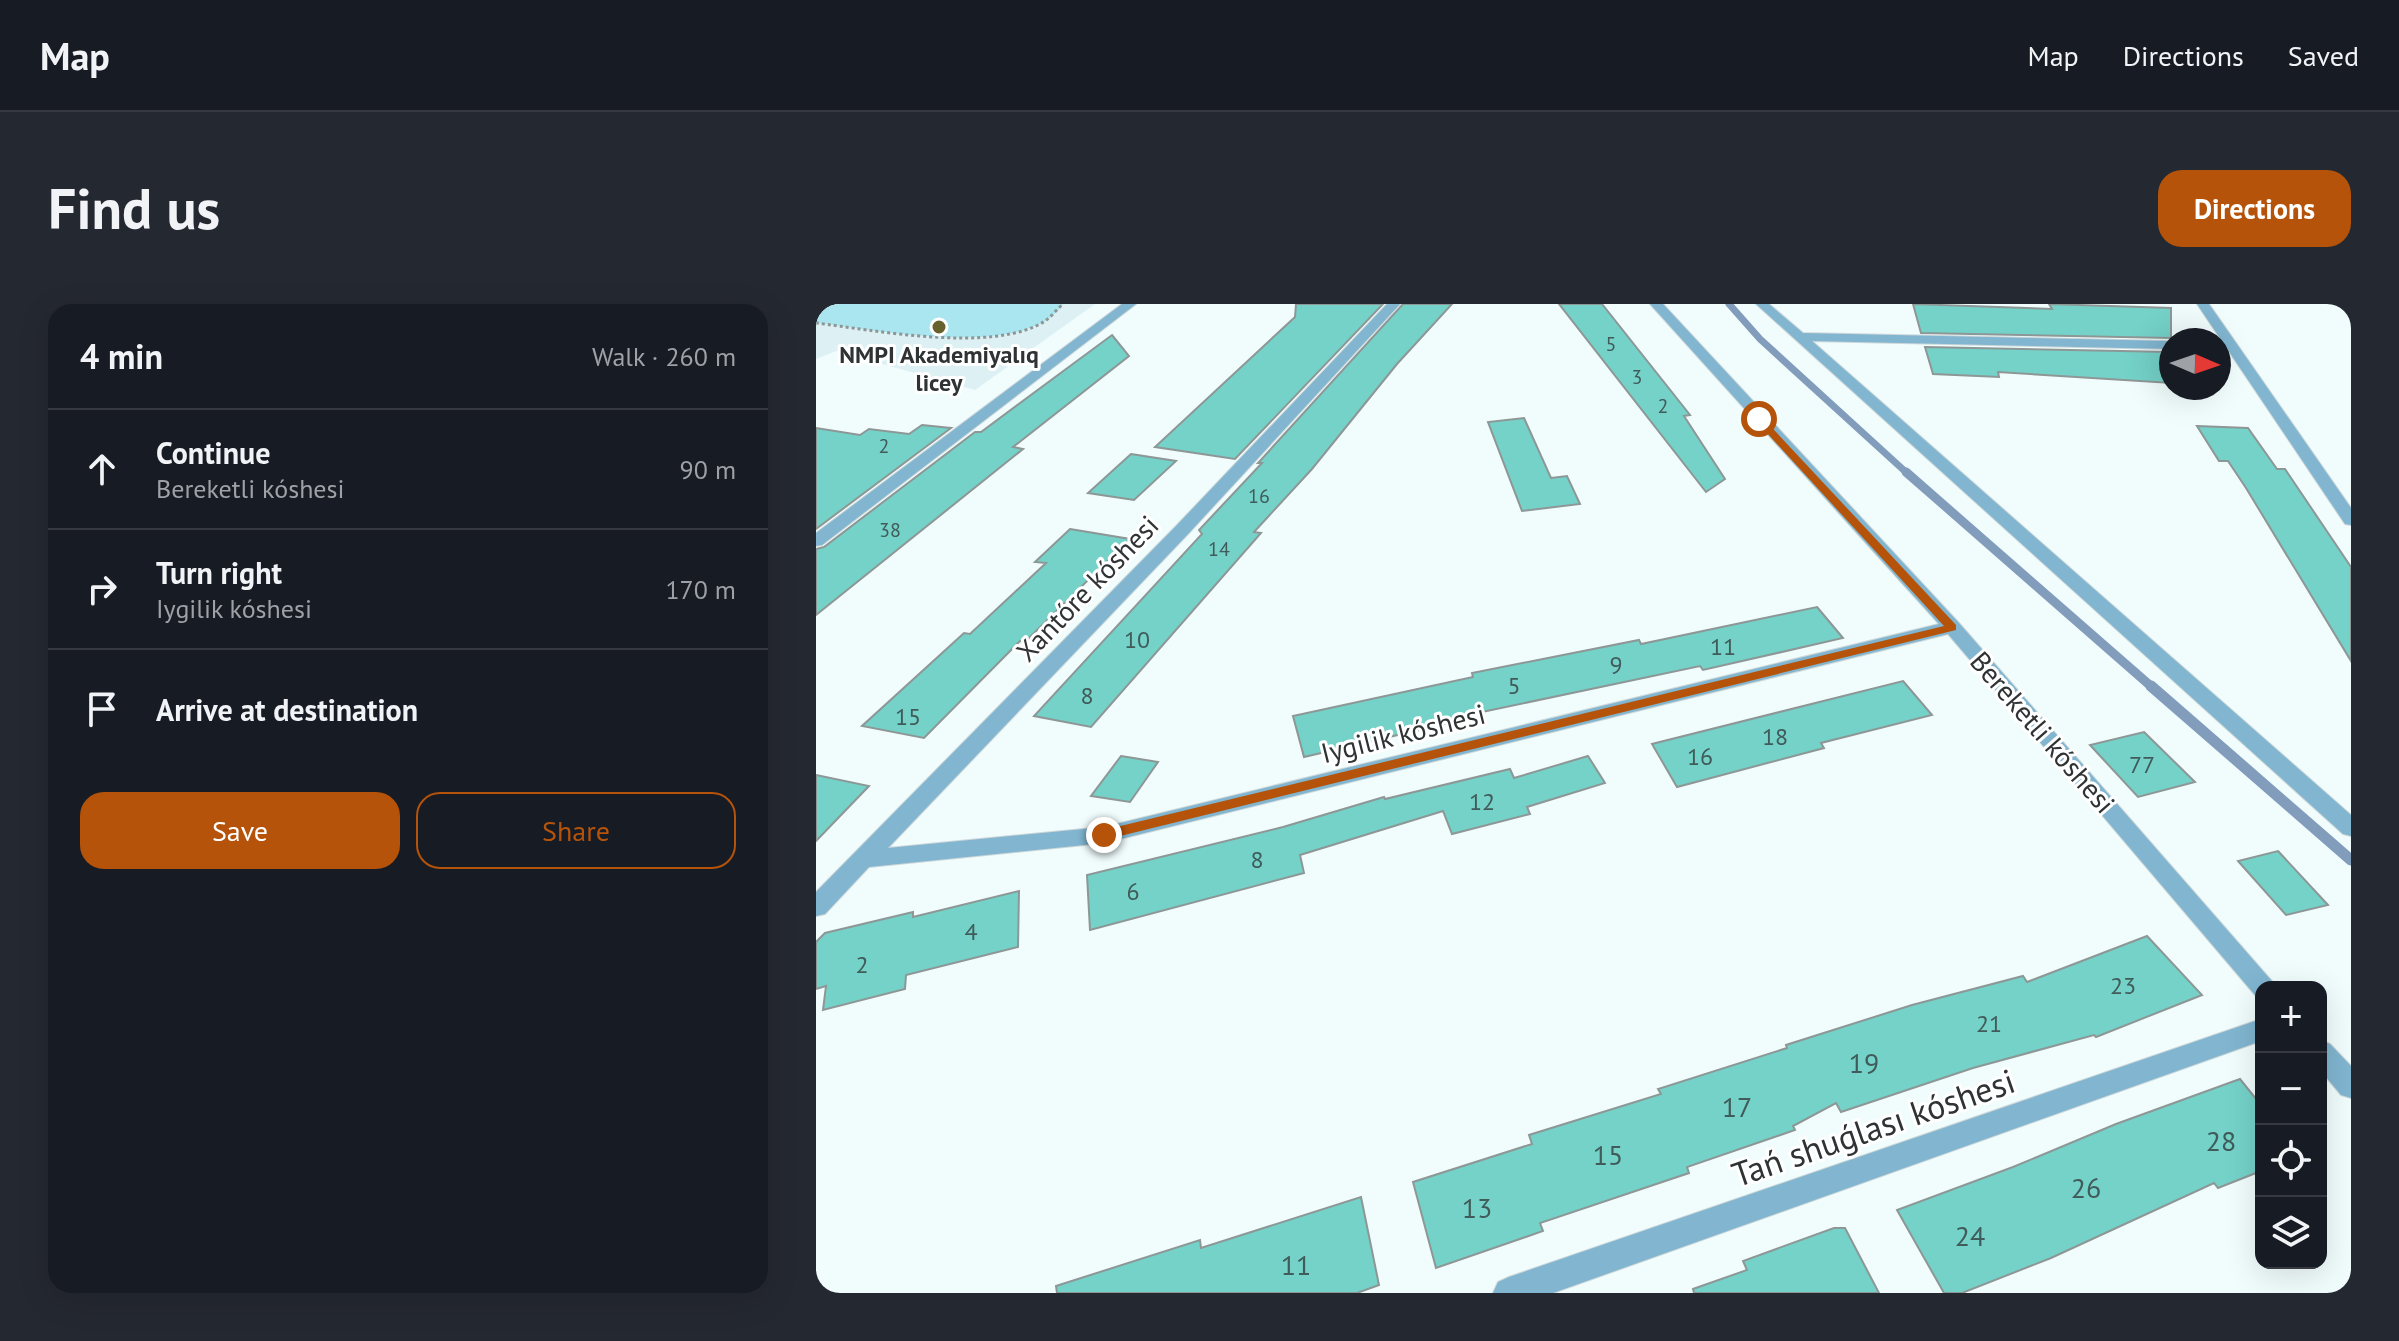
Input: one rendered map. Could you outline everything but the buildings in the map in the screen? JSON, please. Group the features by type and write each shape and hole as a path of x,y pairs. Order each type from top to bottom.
{"street":[{"path":"816,541 1130,304"},
{"name":"Xantóre kóshesi","path":"816,907 1183,529 1394,304"},
{"name":"Bereketli kóshesi","path":"1656,304 1952,627 2259,981"},
{"path":"1762,304 2351,828"},
{"path":"2203,304 2215,328"},
{"path":"1797,337 2159,345"},
{"path":"2231,356 2351,520"},
{"name":"Iygilik kóshesi","path":"861,859 1104,835 1952,627"},
{"name":"Tań shuǵlası kóshesi","path":"1509,1293 2255,1032"},
{"path":"2322,1053 2351,1086"}],"path":[{"path":"816,323 963,339 989,337 1038,325 1054,315 1063,304"}],"shaded area":[{"name":"NMPI Akademiyalıq licey","path":"816,304 1095,304 975,390 836,351 816,359"},
{"path":"816,304 1063,304 1044,321 1017,332 984,337 948,337 816,323"}],"waterway":[{"path":"1729,304 1760,339 1908,474"},
{"path":"1906,472 2153,688"},
{"path":"2151,686 2351,860"}],"place":[{"name":"NMPI Akademiyalıq licey","path":"939,327"}],"route":[{"path":"1104,835 1952,627 1759,419"}]}
